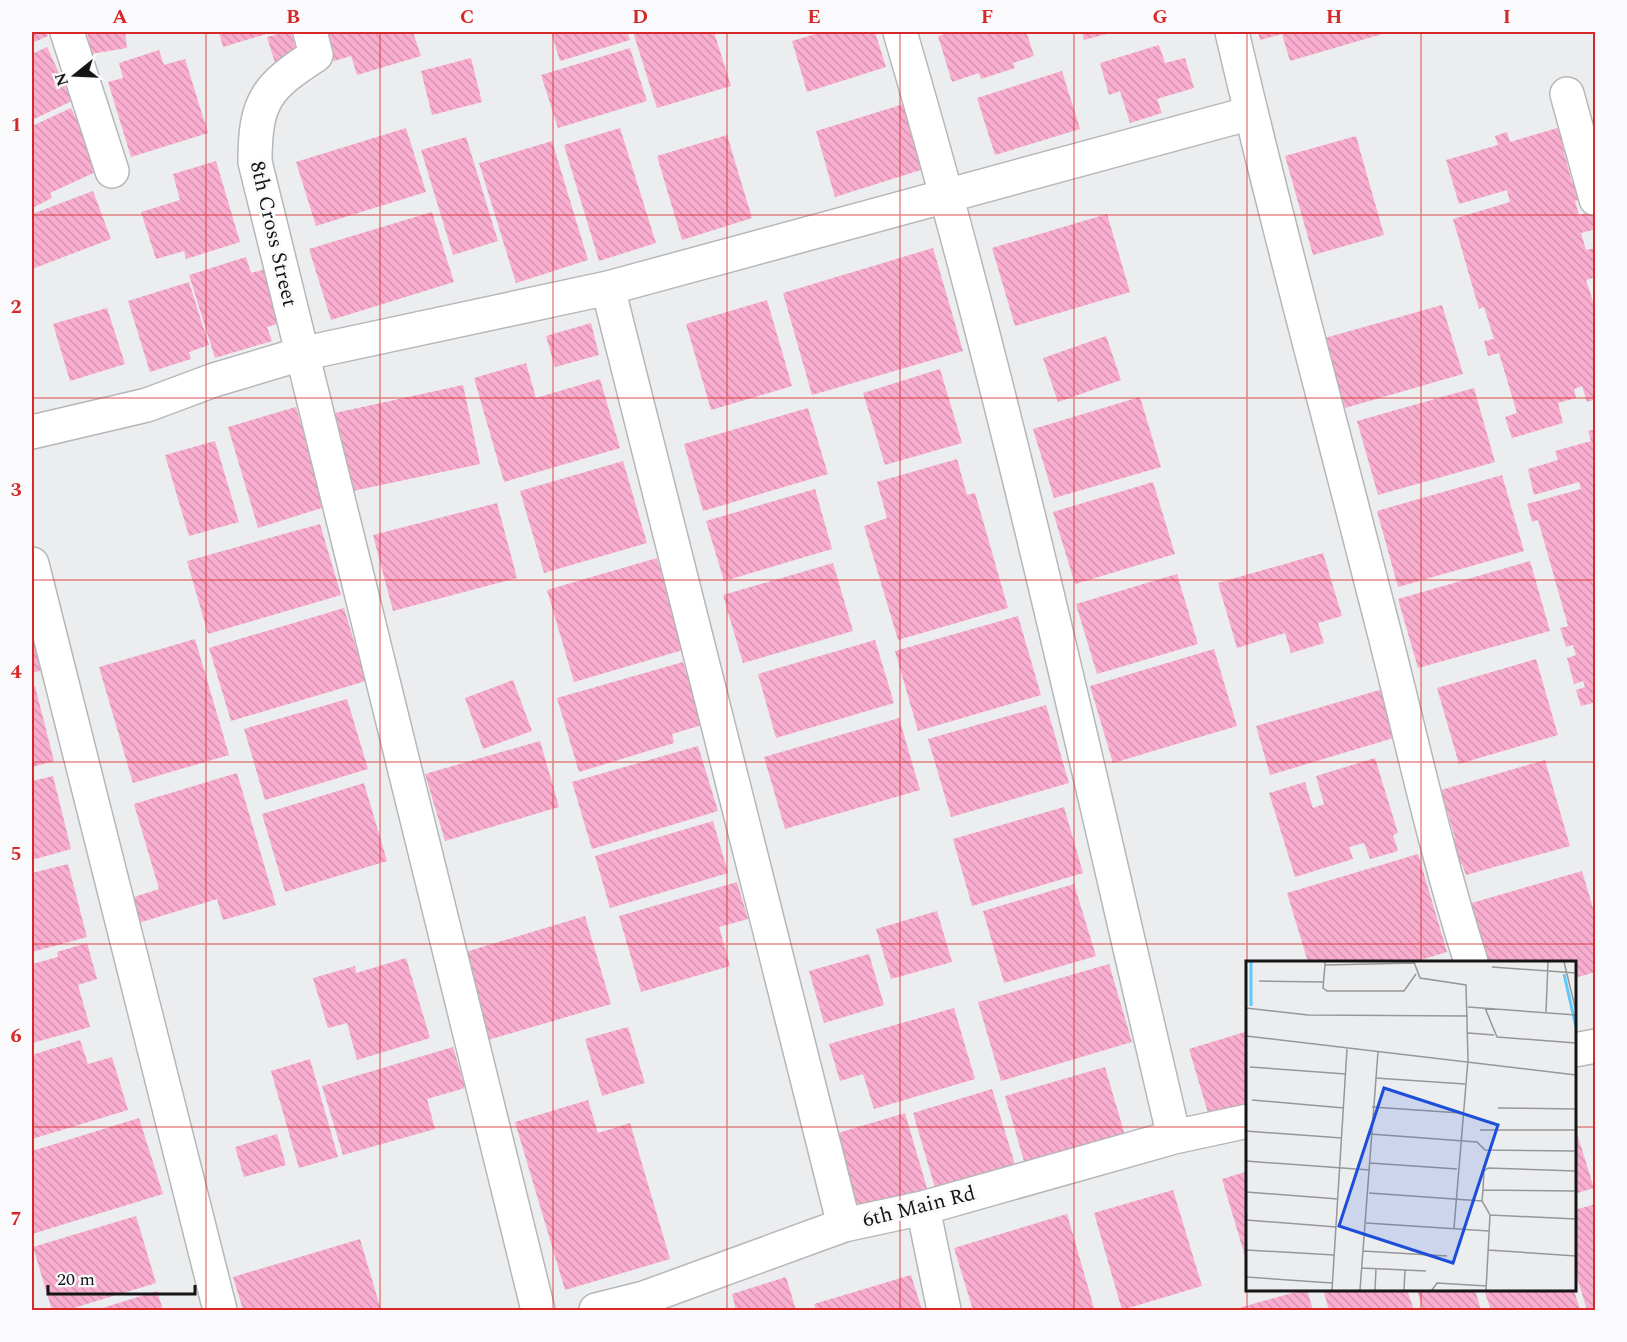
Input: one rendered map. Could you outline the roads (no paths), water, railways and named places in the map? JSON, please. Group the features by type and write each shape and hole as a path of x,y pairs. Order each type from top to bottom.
{"street":[{"path":"67,32 112,171"},
{"name":"8th Cross Street","path":"301,354 255,162 255,141 259,109 282,76 316,55 310,32"},
{"path":"900,32 948,196 1078,722 1174,1137"},
{"path":"1232,32 1450,895 1470,961"},
{"path":"1567,94 1596,199"},
{"path":"32,432 147,405 214,380 301,354 608,288 1251,112"},
{"path":"608,288 844,1225"},
{"path":"301,354 538,1311"},
{"path":"32,564 220,1311"},
{"path":"1576,1050 1596,1046"},
{"name":"6th Main Rd","path":"596,1311 644,1298 844,1225 923,1208 1174,1137 1246,1121"},
{"path":"923,1208 944,1311"}]}
